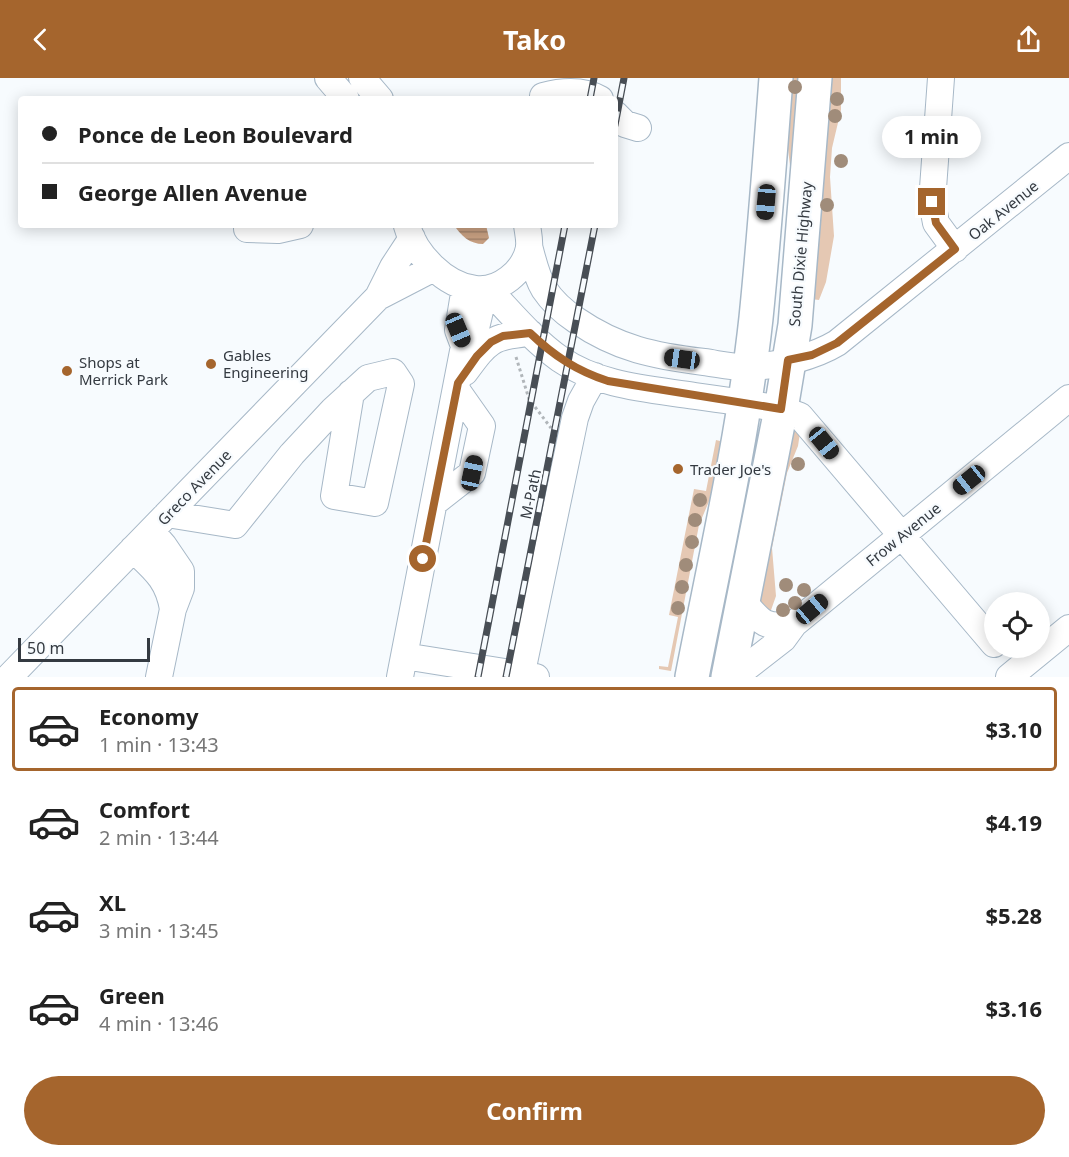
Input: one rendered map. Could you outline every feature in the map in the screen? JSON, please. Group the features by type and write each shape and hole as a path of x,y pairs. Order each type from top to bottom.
{"highway":[{"path":"692,677 743,403 756,319 776,78"},
{"name":"South Dixie Highway","path":"728,677 781,409 795,325 815,78"}],"street":[{"path":"328,78 343,96"},
{"path":"362,78 377,96"},
{"path":"941,78 932,202 936,223 955,249"},
{"path":"544,91 582,93 591,96"},
{"path":"618,117 625,124 638,128"},
{"name":"Oak Avenue","path":"528,235 535,268 544,289 568,315 594,333 623,346 654,355 749,367 812,355 837,343 1069,156"},
{"path":"247,229 287,228"},
{"path":"406,229 423,257 434,268 454,282 479,288 561,360 595,376 634,386 795,413 805,420 984,632"},
{"name":"Greco Avenue","path":"378,297 406,229"},
{"path":"528,235 524,262 505,281 479,288 458,330 464,345 402,667 526,676 575,418 581,401 595,376"},
{"name":"Greco Avenue","path":"9,677 378,297 434,268"},
{"path":"457,386 477,356 491,342 503,336 530,333"},
{"path":"159,677 173,609 180,588 181,571 164,546 159,522 235,525 292,454 351,393 368,378 393,372 401,384 375,503 334,496 351,393"},
{"name":"Frow Avenue","path":"734,677 783,639 794,624 1069,398"},
{"path":"134,549 161,576 166,584 173,609"},
{"path":"743,601 759,619 770,627 794,624"},
{"path":"1005,658 1016,675 1069,628"}],"path":[{"path":"515,355 529,399 552,431"}],"shaded area":[{"path":"791,78 800,78 792,175 786,132"},
{"path":"830,78 841,78 841,110 832,148 830,177 834,236 826,282 819,300 811,299"},
{"path":"456,228 487,228 489,238 483,244 474,243 463,236"},
{"path":"801,426 798,446 787,473 772,548 776,596 770,613 760,612 759,588 790,428"},
{"path":"716,440 724,442 715,487 699,525 671,671 659,669 659,666 668,667 678,617 669,615 694,489 706,491"}],"railway":[{"path":"591,96 594,78"},
{"path":"618,109 624,78"},
{"path":"478,677 564,228"},
{"path":"506,677 594,228"}],"place":[{"name":"Gables Engineering","path":"211,364"},
{"name":"Shops at Merrick Park","path":"67,371"},
{"name":"Trader Joe's","path":"678,469"}],"route":[{"path":"423,559 458,383 485,346 503,336 530,333 561,360 608,381 781,409 788,360 812,355 837,343 955,249 936,223 932,202"}]}
